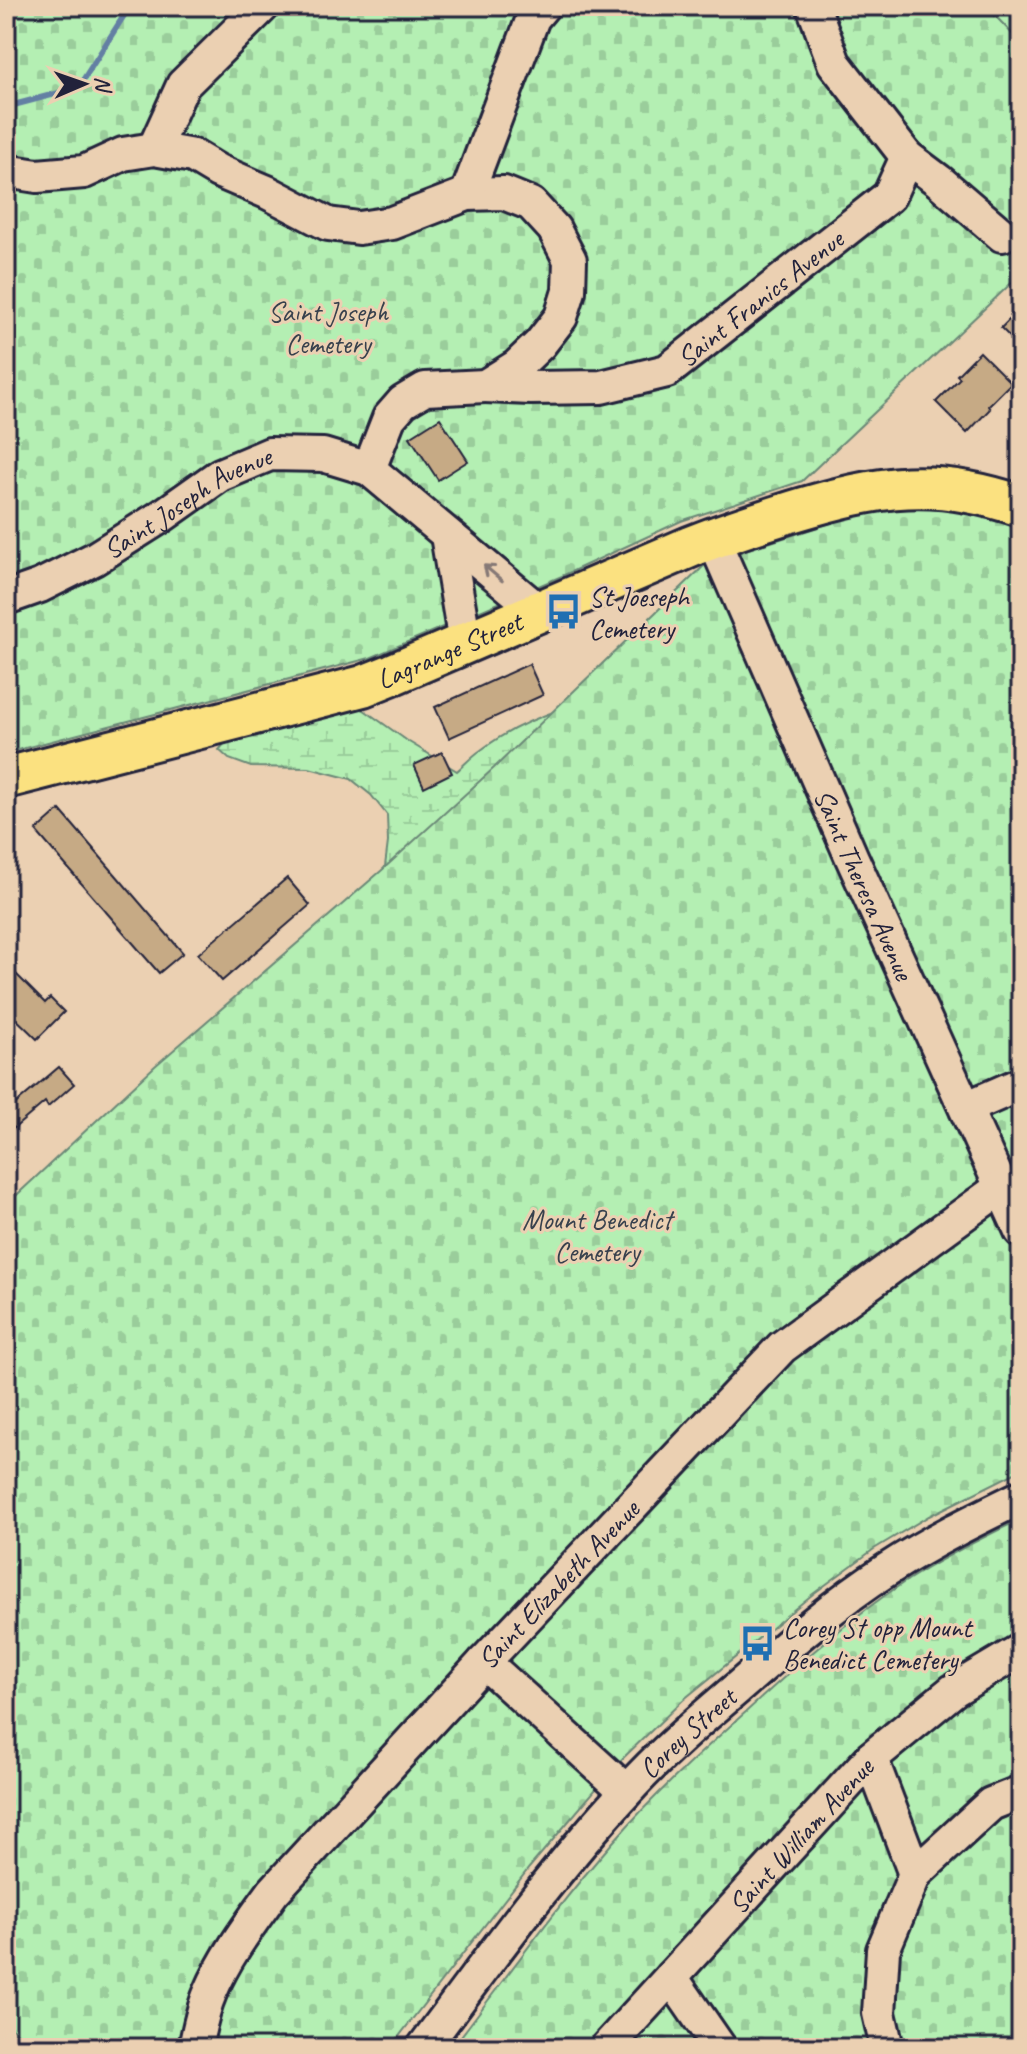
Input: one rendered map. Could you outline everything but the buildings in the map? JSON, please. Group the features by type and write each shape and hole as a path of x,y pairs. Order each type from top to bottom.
{"main road":[{"name":"Lagrange Street","path":"6,778 363,686 713,538 833,499 893,487 922,486 967,490 1021,506"}],"street":[{"path":"6,171 37,176 84,172 123,154 154,149 183,85 263,6"},
{"path":"467,194 533,18 543,6"},
{"path":"813,6 834,63 907,157 1002,235"},
{"name":"Saint Franics Avenue","path":"154,149 193,156 328,224 359,228 392,223 467,194 504,193 531,204 554,229 570,260 569,291 561,317 540,344 517,366 485,386"},
{"name":"Saint Franics Avenue","path":"369,469 389,418 403,402 425,389 601,387 667,371 889,196 907,157"},
{"name":"Saint Joseph Avenue","path":"6,598 40,586 94,559 220,475 270,454 323,455 369,469 539,611"},
{"path":"447,535 465,643"},
{"name":"Saint Theresa Avenue","path":"713,538 846,844 1021,1231"},
{"path":"966,1108 1021,1084"},
{"name":"Saint Elizabeth Avenue","path":"195,2048 210,1992 248,1926 299,1863 484,1662 782,1347 1000,1188"},
{"name":"Corey Street","path":"423,2048 596,1825 626,1791 702,1718 825,1614 912,1553 1021,1497"},
{"name":"Saint William Avenue","path":"606,2048 871,1758 954,1690 1021,1650"},
{"path":"484,1662 626,1791"},
{"path":"871,1758 915,1874"},
{"path":"887,2048 879,2013 883,1950 915,1874 991,1804 1021,1792"},
{"path":"671,1977 720,2048"}],"green space":[{"name":"Saint Joseph Cemetery","path":"6,6 986,6 1021,43 1021,274 802,481 681,521 370,658 6,753"},
{"path":"986,6 1021,6 1021,43"},
{"name":"Mount Benedict Cemetery","path":"919,506 971,512 1021,525 1021,1470 929,1516 874,1549 813,1594 683,1700 618,1763 529,1868 390,2048 33,2048 6,2019 6,1205 155,1066 381,871 494,768 708,562 862,513"},
{"path":"360,707 457,771 501,736 565,708 382,891 388,842 387,815 371,795 351,779 309,768 251,767 229,759 219,750 225,743"},
{"path":"1021,1519 1021,2048 452,2048 613,1842 696,1758 804,1660 883,1597 932,1565"}],"waterway":[{"path":"6,107 78,88 130,6"}],"place":[{"name":"St Joeseph Cemetery","path":"563,612"},
{"name":"Corey St opp Mount Benedict Cemetery","path":"757,1643"}]}
